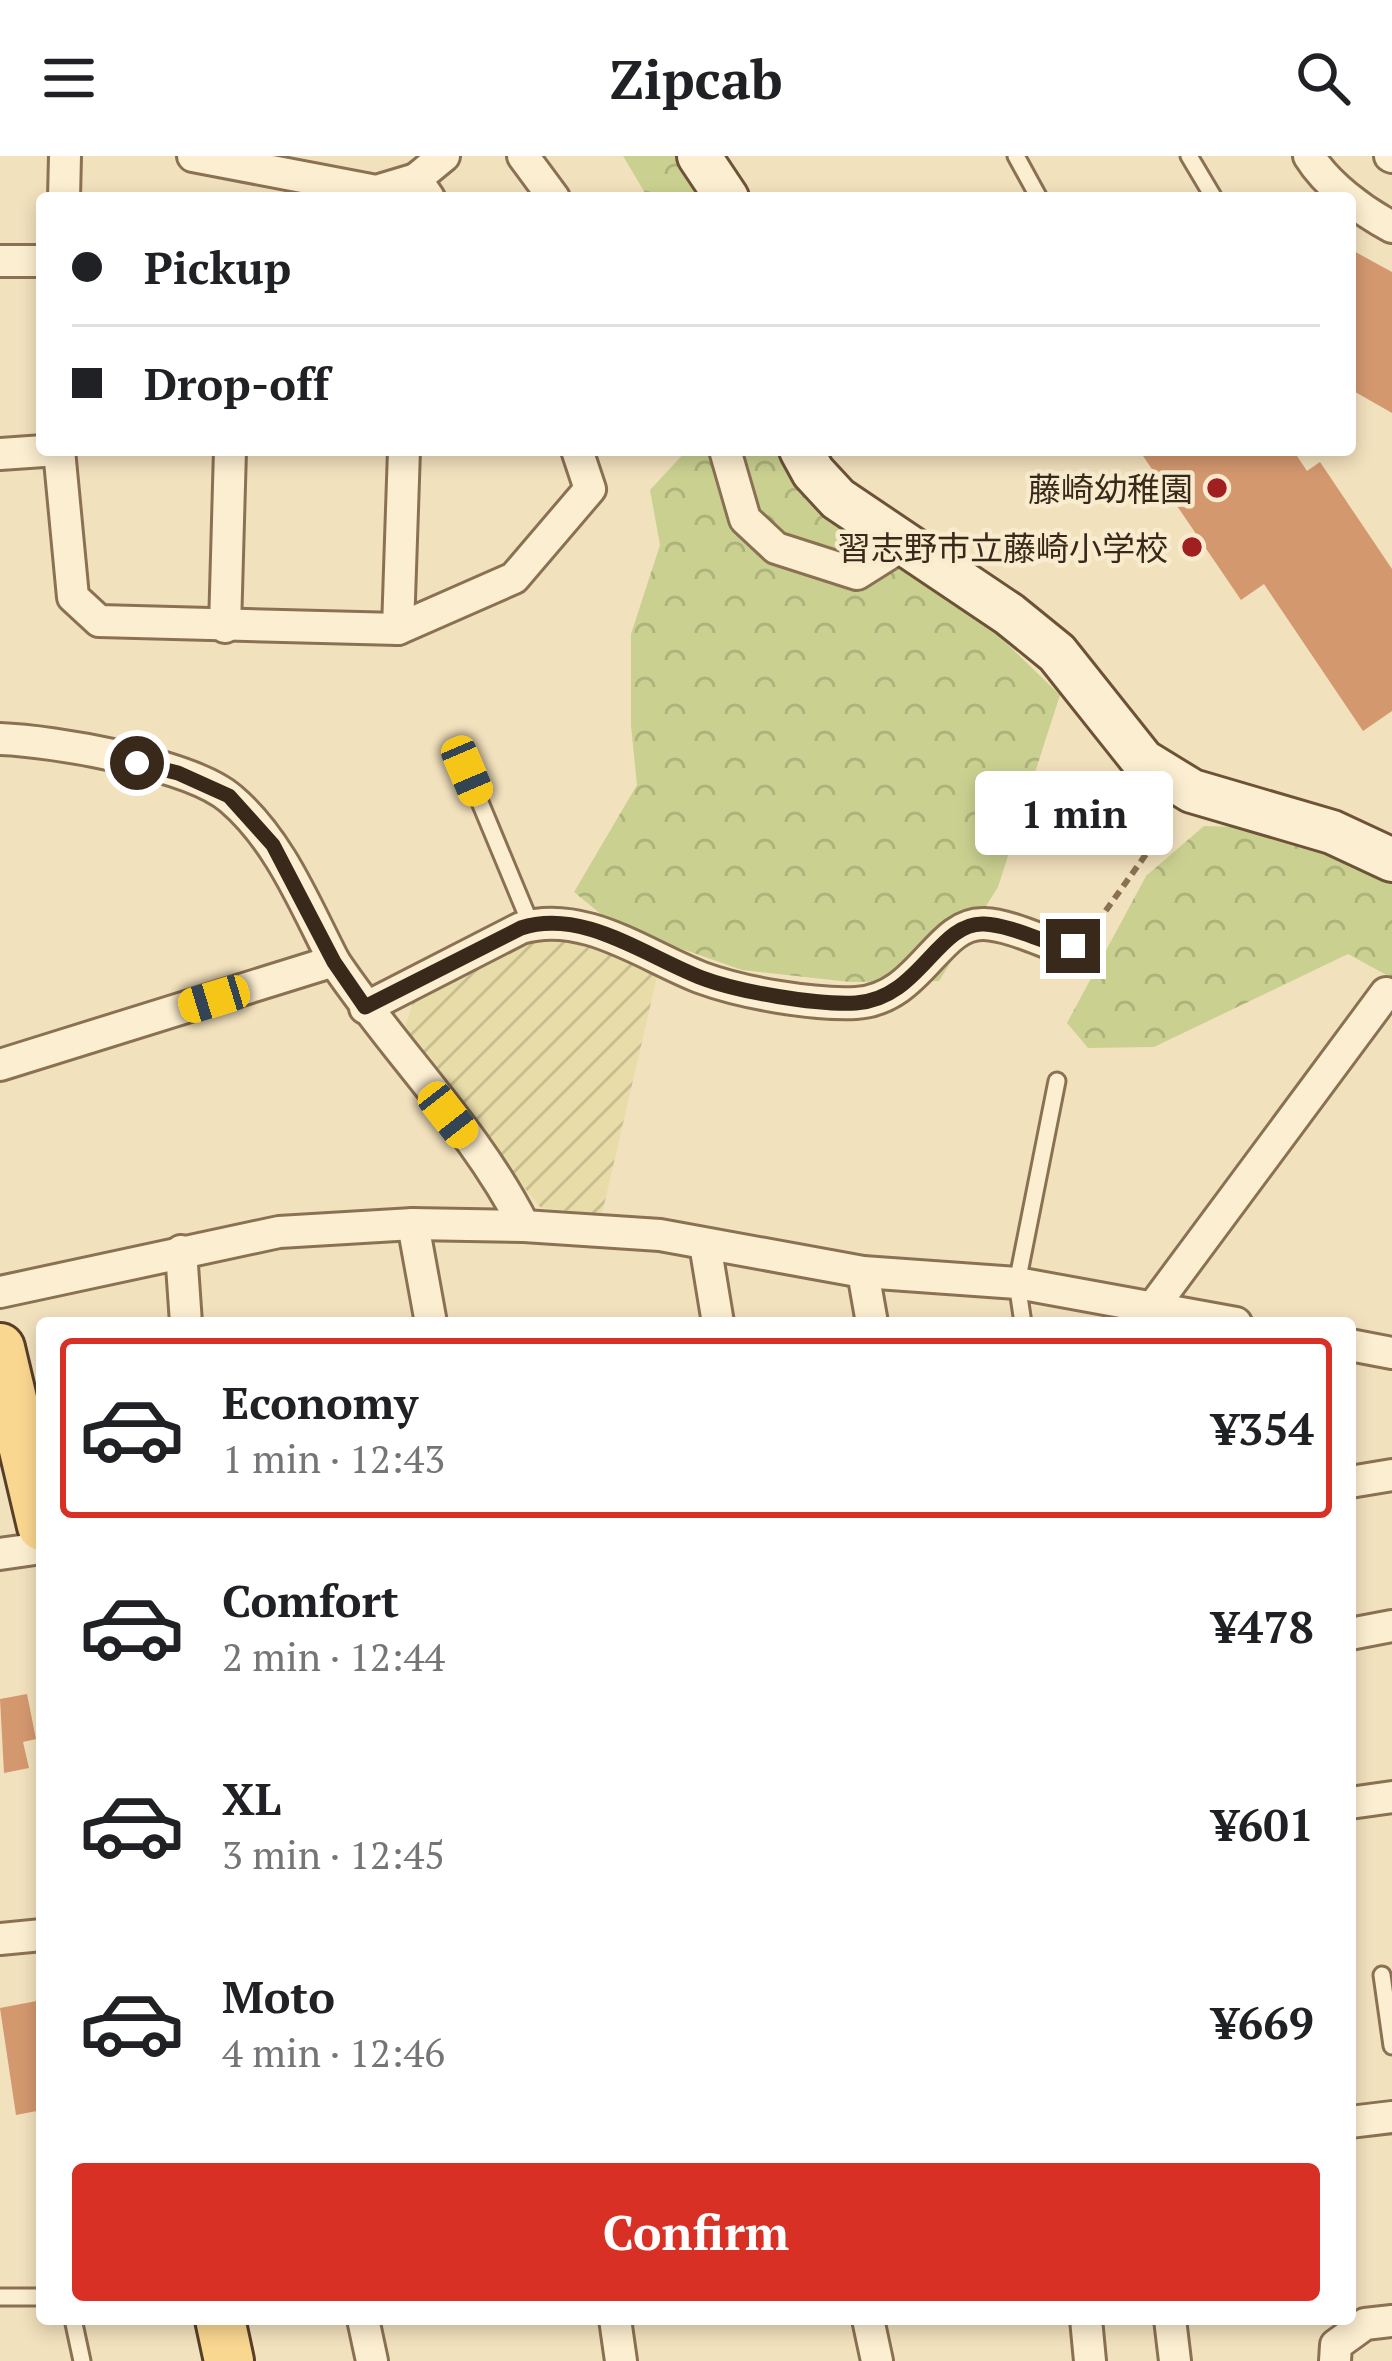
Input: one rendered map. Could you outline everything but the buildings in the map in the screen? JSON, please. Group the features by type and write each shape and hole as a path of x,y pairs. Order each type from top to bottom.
{"main road":[{"path":"0,1348 33,1443"},
{"path":"221,2325 229,2361"}],"street":[{"path":"64,192 65,156"},
{"path":"193,156 376,191 423,189 444,156"},
{"path":"523,156 550,192"},
{"path":"699,156 723,192"},
{"path":"1309,156 1318,171 1346,192"},
{"path":"1356,200 1392,227"},
{"path":"0,260 36,262"},
{"path":"0,454 36,452"},
{"path":"60,456 73,597 99,621 398,629 514,578 590,488 579,456"},
{"path":"225,627 230,456"},
{"path":"398,629 404,456"},
{"path":"727,456 745,519 776,548 857,574 903,545"},
{"path":"805,456 838,499 1010,614 1057,653 1143,760 1192,790 1332,832 1392,860"},
{"path":"0,739 97,752 178,773 229,796 273,845 334,962 504,1187 524,1226"},
{"path":"365,1007 546,921 578,925 707,980 798,998 853,1003 898,992 949,939 974,925 987,924 1073,946"},
{"path":"0,1065 334,962"},
{"path":"1153,1307 1386,993"},
{"path":"0,1292 279,1232 413,1224 524,1226 660,1235 863,1272 1017,1282 1205,1317"},
{"path":"413,1224 429,1317"},
{"path":"705,1244 717,1317"},
{"path":"181,1251 186,1317"},
{"path":"863,1272 871,1317"},
{"path":"1356,1346 1392,1353"},
{"path":"1356,1481 1392,1474"},
{"path":"0,1554 36,1549"},
{"path":"1356,1633 1392,1627"},
{"path":"1356,1802 1392,1797"},
{"path":"0,1939 36,1936"},
{"path":"1356,2121 1392,2117"},
{"path":"1335,2361 1336,2345 1365,2324 1392,2321"},
{"path":"364,2325 372,2361"},
{"path":"616,2325 621,2361"},
{"path":"869,2325 877,2361"},
{"path":"1087,2325 1090,2361"},
{"path":"1171,2325 1175,2361"}],"lane":[{"path":"1016,156 1036,192"},
{"path":"1189,156 1210,192"},
{"path":"467,771 531,925"},
{"path":"1022,1317 1017,1282 1057,1082"},
{"path":"1382,1975 1392,2045"},
{"path":"0,2297 36,2297"},
{"path":"74,2325 82,2361"}],"path":[{"path":"1073,946 1087,938 1192,790"}],"shaded area":[{"path":"577,934 657,977 602,1214 541,1208 401,1038 414,1000 536,935"}],"green space":[{"path":"623,156 683,156 707,192 644,192"},
{"path":"681,456 790,456 949,588 1060,695 998,887 939,981 850,982 742,970 614,925 574,892 637,785 631,726 631,634 660,545 650,490"},
{"path":"1204,826 1281,828 1356,861 1392,883 1392,978 1348,954 1154,1047 1088,1048 1067,1023 1146,876"}],"place":[{"name":"藤崎幼稚園","path":"1217,488"},
{"name":"習志野市立藤崎小学校","path":"1192,547"}],"route":[{"path":"137,763 178,773 229,796 273,845 334,962 365,1007 521,928 546,921 578,925 707,980 798,998 853,1003 898,992 949,939 974,925 987,924 1073,946"}]}
